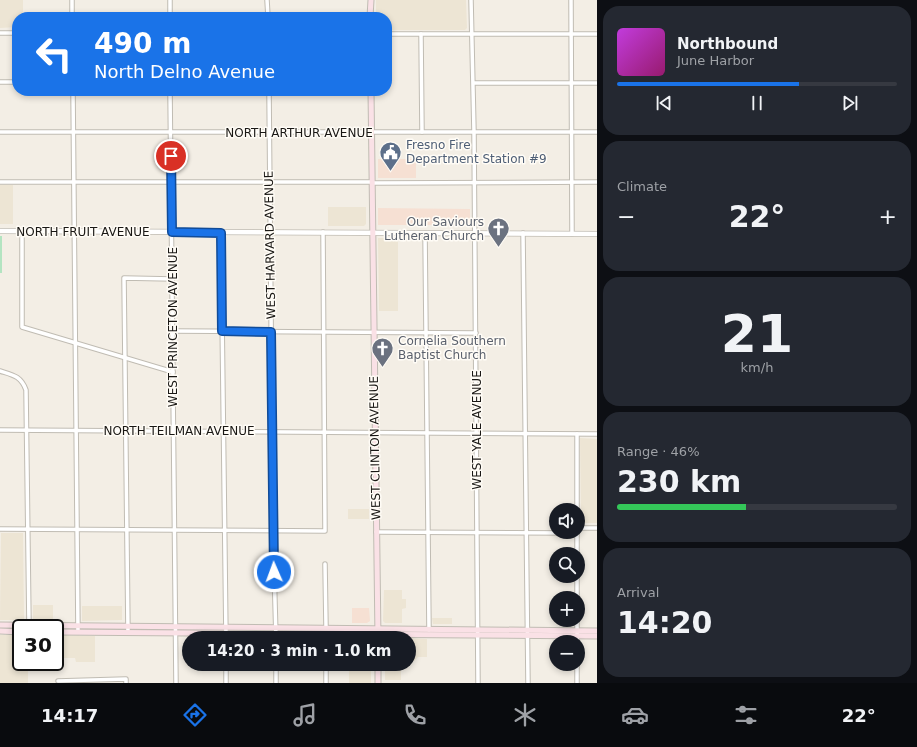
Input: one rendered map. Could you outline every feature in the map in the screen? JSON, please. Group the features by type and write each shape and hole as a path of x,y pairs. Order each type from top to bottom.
{"main road":[{"path":"370,12 371,0"},
{"name":"WEST CLINTON AVENUE","path":"371,96 378,628"},
{"path":"0,625 12,625"},
{"path":"64,626 128,626 201,631"},
{"path":"293,631 326,627 378,628 478,635 577,633 597,631"},
{"path":"64,632 128,632 176,629"},
{"path":"416,633 478,629 527,633"},
{"path":"0,632 12,632"},
{"path":"577,633 597,636"},
{"path":"378,671 378,683"}],"street":[{"path":"72,0 72,12"},
{"path":"170,0 170,12"},
{"path":"267,0 268,12"},
{"name":"WEST YALE AVENUE","path":"471,0 474,83 478,683"},
{"path":"571,0 572,234"},
{"path":"0,33 12,33"},
{"path":"392,34 597,34"},
{"path":"421,34 422,132"},
{"path":"0,82 12,82"},
{"path":"474,83 597,83"},
{"path":"73,96 78,632"},
{"name":"WEST PRINCETON AVENUE","path":"170,96 176,683"},
{"name":"WEST HARVARD AVENUE","path":"269,96 273,531 276,631"},
{"name":"NORTH ARTHUR AVENUE","path":"0,132 597,132"},
{"path":"0,182 597,182"},
{"name":"NORTH FRUIT AVENUE","path":"0,231 597,234"},
{"path":"22,232 22,327 173,372"},
{"path":"0,529 325,531 323,232"},
{"path":"221,233 226,631"},
{"path":"425,233 429,632"},
{"path":"523,234 528,683"},
{"path":"128,632 125,530 124,278 172,279"},
{"path":"173,331 476,333"},
{"path":"0,371 17,376 23,382 26,390 29,619"},
{"name":"NORTH TEILMAN AVENUE","path":"0,430 426,433 526,432 597,434"},
{"path":"577,434 577,503"},
{"path":"585,528 597,528"},
{"path":"376,532 428,531 549,533"},
{"path":"325,564 326,627"},
{"path":"577,627 577,633"},
{"path":"226,671 226,683"},
{"path":"276,671 276,683"},
{"path":"326,671 326,683"},
{"path":"577,671 577,683"},
{"path":"58,681 75,682 76,679 126,681"}],"shaded area":[{"path":"0,0 23,0 23,12 12,12 12,27 0,28"},
{"path":"376,0 466,0 467,28 465,30 392,30 392,12 376,12"},
{"path":"378,159 416,159 416,178 378,178"},
{"path":"0,185 13,185 13,224 0,224"},
{"path":"328,207 366,207 366,224 364,226 328,226"},
{"path":"378,208 470,209 470,225 378,225"},
{"path":"378,238 398,238 398,311 379,311"},
{"path":"580,438 597,439 597,523 585,523 585,503 581,503"},
{"path":"348,509 369,509 369,519 348,519"},
{"path":"1,533 23,533 24,619 0,620"},
{"path":"384,590 402,590 402,599 406,599 406,608 402,609 402,623 385,623 383,621"},
{"path":"33,605 53,605 53,619 33,619"},
{"path":"82,606 122,606 122,620 82,621"},
{"path":"352,608 369,608 370,621 367,623 352,623"},
{"path":"432,618 452,618 452,624 433,624"},
{"path":"0,635 12,635 12,671 28,671 28,683 0,683"},
{"path":"64,635 95,636 95,662 76,662 75,658 64,658"},
{"path":"416,638 427,639 427,657 418,657 416,659"},
{"path":"349,671 371,671 371,683 349,683"},
{"path":"385,671 401,671 401,680 385,680"}],"green space":[{"path":"0,236 2,236 2,273 0,273"}],"place":[{"name":"Fresno Fire Department Station #9","path":"391,172"},
{"name":"Our Saviours Lutheran Church","path":"499,248"},
{"name":"Cornelia Southern Baptist Church","path":"382,368"}],"route":[{"path":"171,156 172,232 221,233 222,331 271,332 274,572"}]}
